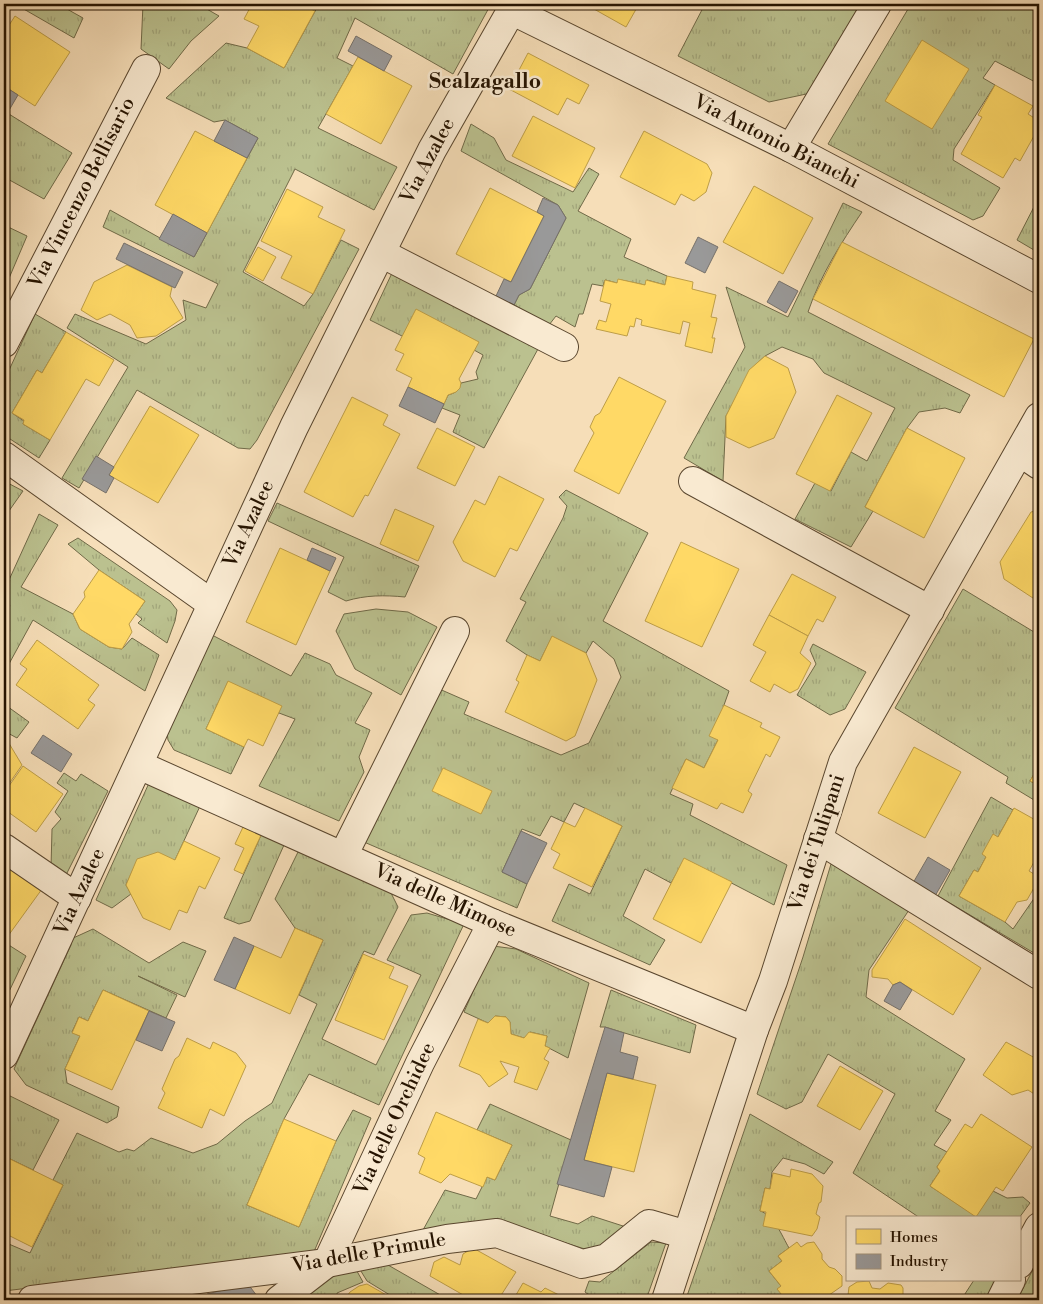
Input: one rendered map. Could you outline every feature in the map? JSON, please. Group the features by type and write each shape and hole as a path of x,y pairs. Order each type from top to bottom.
{"street":[{"path":"791,148 877,4"},
{"name":"Via Antonio Bianchi","path":"513,7 791,148 1039,279"},
{"name":"Via Azalee","path":"7,1037 77,898 294,427 432,150 513,7"},
{"name":"Via Vincenzo Bellisario","path":"4,343 146,69"},
{"path":"381,253 564,347"},
{"name":"Via dei Tulipani","path":"666,1300 754,1030 773,981 843,762 930,610 1030,458 1039,417"},
{"path":"4,456 212,604"},
{"path":"693,481 930,610"},
{"path":"343,856 455,631"},
{"name":"Via delle Mimose","path":"139,764 492,923 754,1030"},
{"path":"818,839 1039,975"},
{"path":"4,848 77,898"},
{"name":"Via delle Orchidee","path":"279,1300 327,1262 420,1063 492,923"},
{"name":"Via delle Primule","path":"32,1300 327,1262 447,1239 497,1233 582,1264 607,1258 649,1224 687,1235"},
{"path":"1020,1262 1039,1227"},
{"path":"1001,1300 1010,1282"}],"green space":[{"path":"15,4 58,4 83,18 74,38"},
{"path":"143,4 198,4 219,16 191,41 169,69 141,49"},
{"path":"319,4 491,4 453,74 355,18 337,58 353,66 318,128 397,167 374,210 295,169 243,272 304,306 313,294 341,240 359,249 257,440 250,449 238,448 137,390 79,488 62,478 128,367 67,328 75,314 146,344 186,320 183,300 206,308 218,284 103,227 110,210 194,257 258,138 225,120 214,122 166,98 226,43 247,48 284,68"},
{"path":"705,4 863,4 811,93 769,102 678,56"},
{"path":"911,4 1031,4 1039,9 1039,84 995,61 983,78 995,85 954,149 953,160 1000,188 983,216 973,220 828,144"},
{"path":"4,111 72,153 44,199 4,177"},
{"path":"471,124 494,138 506,160 573,192 589,168 599,174 578,211 631,239 624,257 667,276 665,285 647,280 645,285 621,280 617,283 605,280 603,286 592,284 583,314 579,314 575,327 556,316 549,325 512,309 519,295 530,289 566,218 558,205 461,151"},
{"path":"1039,197 1039,253 1017,240"},
{"path":"843,203 862,212 825,273 808,312 970,395 960,413 945,408 919,412 907,428 865,507 873,511 851,547 795,519 815,483 831,491 851,452 867,461 895,408 824,373 813,359 782,347 765,356 751,369 726,416 723,481 684,458 745,347 726,287 788,317"},
{"path":"4,225 27,236 4,290"},
{"path":"392,273 538,349 484,448 453,432 460,415 442,408 448,395 456,391 461,383 478,379 476,372 483,355 474,350 402,336 370,320"},
{"path":"35,314 66,332 42,373 37,370 12,413 24,421 23,424 50,440 39,458 4,435 4,381"},
{"path":"4,481 23,491 4,518"},
{"path":"566,490 648,533 603,621 729,691 724,705 718,740 704,768 686,759 670,794 693,804 690,815 787,865 774,905 685,859 671,883 645,869 623,916 665,940 650,965 552,921 569,884 590,894 622,826 574,803 564,822 551,816 540,836 522,829 502,872 527,884 517,908 364,842 437,688 469,702 464,714 561,755 589,743 621,677 614,659 593,641 586,653 552,637 540,661 506,641 526,602 520,599 563,518 567,506 559,497"},
{"path":"277,503 419,566 405,597 375,596 346,601 328,592 344,557 268,521"},
{"path":"39,514 58,525 21,587 73,614 80,629 109,647 122,649 132,638 159,655 145,691 33,620 4,673 4,591"},
{"path":"78,538 170,601 177,610 167,643 138,623 142,619 136,614 145,601 99,570 68,544"},
{"path":"963,589 1039,635 1039,766 1030,781 1039,786 1039,803 1006,783 1008,777 895,708"},
{"path":"376,609 408,612 437,627 401,695 355,669 336,631 344,614"},
{"path":"212,635 291,676 305,653 330,664 336,675 372,693 355,723 370,730 359,757 364,772 339,821 259,786 295,719 279,713 228,682 206,729 244,747 231,774 174,750 168,740 167,732"},
{"path":"813,644 866,672 845,709 830,715 797,695 816,664 810,650"},
{"path":"4,704 29,722 17,738 4,731"},
{"path":"64,773 76,781 81,774 108,791 65,877 51,868 52,829 61,819 55,812 68,791 57,783"},
{"path":"149,783 201,804 175,860 138,859 126,885 131,894 112,908 96,900"},
{"path":"991,797 1013,810 998,837 983,854 986,857 978,872 974,870 959,896 1005,922 1013,929 1035,897 1039,895 1039,956 938,896"},
{"path":"262,833 284,845 250,921 239,924 224,918"},
{"path":"299,850 391,893 398,907 374,955 364,951 322,1039 376,1065 421,975 387,960 411,915 427,913 464,924 379,1105 309,1074 284,1119 247,1205 299,1227 336,1141 353,1110 371,1118 313,1254 4,1291 4,1242 30,1253 63,1185 53,1180 77,1133 119,1152 127,1149 134,1151 151,1138 193,1153 217,1144 245,1121 272,1103 317,1004 299,995 323,940 295,928 275,899"},
{"path":"831,864 911,907 869,970 866,997 965,1059 935,1111 951,1120 934,1145 947,1152 937,1167 940,1171 930,1186 976,1216 917,1216 853,1173 895,1094 828,1054 802,1102 786,1109 757,1094 803,957"},
{"path":"93,929 149,963 183,942 206,951 185,997 138,976 177,995 166,1018 103,990 88,1021 79,1017 72,1032 80,1036 65,1069 67,1083 119,1107 117,1117 107,1123 26,1085 14,1069 71,945 71,939"},
{"path":"4,942 26,956 4,1002"},
{"path":"493,946 516,949 589,983 568,1058 545,1046 547,1036 530,1032 524,1038 511,1034 510,1022 506,1017 495,1016 488,1023 464,1012"},
{"path":"611,990 696,1025 690,1053 600,1027"},
{"path":"4,1093 59,1120 33,1170 8,1158 4,1166"},
{"path":"490,1104 571,1140 550,1216 578,1224 592,1216 623,1226 620,1234 591,1251 494,1220 423,1230 445,1190 476,1199 487,1177 495,1180 512,1145 477,1130"},
{"path":"750,1114 833,1162 824,1174 805,1164 783,1158 772,1172 770,1189 765,1188 760,1211 773,1221 789,1248 778,1256 782,1261 769,1271 781,1286 778,1289 786,1300 690,1300 687,1296"},
{"path":"993,1191 1007,1198 1023,1197 1030,1203 1020,1217 976,1216"},
{"path":"651,1242 666,1243 646,1300 596,1300 585,1292 589,1281 600,1282"},
{"path":"1039,1258 1039,1300 1017,1300"},
{"path":"356,1263 388,1265 449,1300 398,1300 367,1281"},
{"path":"353,1264 363,1282 337,1293 338,1300 295,1300 329,1271"},
{"path":"973,1282 997,1282 989,1300 961,1300"}],"building: Homes":[{"path":"252,4 301,4 315,11 284,68 247,48 259,26 244,19"},
{"path":"585,4 639,4 626,27"},
{"path":"15,16 70,52 35,106 4,86 4,33"},
{"path":"922,40 969,69 932,129 885,101"},
{"path":"528,53 589,85 579,104 567,98 558,115 509,89"},
{"path":"358,57 412,86 381,144 326,114"},
{"path":"995,85 1033,106 1028,114 1039,121 1039,127 1020,161 1015,158 1003,178 961,154 982,117 978,115"},
{"path":"533,116 595,148 575,188 512,156"},
{"path":"195,131 247,158 207,233 155,205"},
{"path":"644,131 707,164 712,173 706,192 694,201 681,194 675,205 620,177"},
{"path":"754,186 813,218 783,274 723,242"},
{"path":"490,188 544,216 511,282 456,254"},
{"path":"287,189 323,207 318,217 345,230 313,294 281,278 292,256 261,241"},
{"path":"842,242 1034,339 1004,397 813,299"},
{"path":"258,247 276,257 263,281 245,271"},
{"path":"127,265 172,287 170,296 183,318 156,336 137,338 130,325 110,314 97,320 81,310 94,282"},
{"path":"667,276 693,282 692,289 716,295 711,317 717,318 712,338 715,338 712,353 685,346 690,323 683,321 680,334 641,325 642,320 636,318 634,327 630,326 627,336 596,329 599,320 606,322 611,304 600,301 605,280 617,283 618,279 645,285 646,280 665,285"},
{"path":"416,309 479,342 459,379 461,383 460,388 448,395 444,404 408,387 412,378 396,370 404,354 395,350"},
{"path":"66,332 114,360 99,386 86,379 50,440 23,424 24,420 12,413 37,370 42,373"},
{"path":"765,356 788,368 796,392 774,438 749,448 726,437 726,416 749,370"},
{"path":"619,377 666,401 619,494 574,471 594,433 590,427 595,416 600,413"},
{"path":"837,395 872,413 830,491 796,474"},
{"path":"352,397 388,415 383,425 400,434 368,496 365,495 353,517 304,492"},
{"path":"150,406 199,435 158,503 109,475"},
{"path":"437,428 475,447 455,486 417,468"},
{"path":"907,428 965,458 924,538 865,507"},
{"path":"499,476 544,499 517,551 510,548 495,577 463,561 453,542 475,500 485,505"},
{"path":"395,509 434,526 418,561 380,544"},
{"path":"1039,510 1039,602 1004,579 1000,562 1031,512"},
{"path":"681,542 739,569 702,647 645,621"},
{"path":"280,548 330,571 296,645 246,622"},
{"path":"99,570 145,601 129,624 132,632 122,649 109,647 80,629 73,614 85,597 84,592"},
{"path":"792,574 836,597 823,622 817,619 808,636 769,615"},
{"path":"769,615 808,636 800,653 811,663 798,689 790,693 774,684 770,692 750,681 766,652 753,645"},
{"path":"552,636 586,653 597,680 575,736 566,741 505,712 519,682 516,680 527,655 540,661"},
{"path":"37,640 99,685 88,700 95,705 78,729 16,685 27,669 20,664"},
{"path":"228,681 282,706 263,746 248,739 244,747 206,729"},
{"path":"724,705 762,723 760,727 780,737 770,757 766,754 748,791 752,794 743,813 721,803 717,809 672,788 686,759 704,768 718,740 709,736"},
{"path":"4,739 7,740 22,765 4,791"},
{"path":"914,747 961,772 925,838 878,813"},
{"path":"23,766 63,794 36,832 4,809 4,793"},
{"path":"1039,766 1039,786 1030,781"},
{"path":"443,768 492,791 481,814 432,791"},
{"path":"585,808 622,826 592,887 553,868 560,854 551,849 564,822 575,827"},
{"path":"1014,808 1039,822 1039,853 1029,871 1039,877 1039,879 1027,900 1017,902 1005,922 959,896 974,870 978,872 986,857 982,854 993,834 998,837"},
{"path":"244,825 262,833 243,874 234,870 244,848 235,844"},
{"path":"184,841 220,858 205,889 199,886 187,913 179,910 170,930 143,918 126,885 137,859 158,852 175,860"},
{"path":"684,858 732,882 701,943 653,919"},
{"path":"11,866 42,889 8,936 4,933 4,876"},
{"path":"905,919 981,968 953,1015 900,982 893,985 888,979 872,977 872,970"},
{"path":"295,928 323,940 290,1014 235,989 254,946 281,958"},
{"path":"363,954 394,967 389,978 408,986 384,1040 335,1020"},
{"path":"103,990 149,1011 112,1090 65,1069 80,1036 72,1033 79,1017 88,1021"},
{"path":"495,1016 506,1017 510,1022 511,1034 524,1038 529,1032 547,1036 545,1046 550,1048 544,1059 549,1062 537,1090 514,1082 519,1067 500,1061 508,1074 489,1087 480,1075 459,1066 478,1019 488,1023"},
{"path":"187,1038 210,1049 213,1042 236,1053 246,1066 224,1116 210,1109 202,1128 158,1108 165,1093 162,1089 175,1059 179,1056"},
{"path":"1006,1042 1035,1058 1039,1058 1039,1097 1028,1090 1012,1095 983,1075"},
{"path":"840,1066 883,1091 860,1130 817,1106"},
{"path":"607,1073 656,1085 634,1172 584,1160"},
{"path":"436,1112 512,1145 495,1180 487,1177 483,1187 450,1174 441,1183 419,1173 425,1158 418,1154"},
{"path":"981,1114 1032,1147 1003,1191 996,1187 977,1216 930,1186 940,1171 937,1167 965,1124 972,1128"},
{"path":"284,1119 336,1141 299,1227 247,1205"},
{"path":"8,1158 63,1185 32,1247 4,1233 4,1166"},
{"path":"791,1169 812,1174 823,1186 821,1202 816,1214 820,1217 817,1229 812,1236 763,1226 766,1212 760,1211 765,1188 770,1189 773,1173 790,1177"},
{"path":"797,1242 801,1247 807,1243 814,1242 822,1254 822,1259 829,1267 835,1269 842,1276 842,1286 822,1300 786,1300 777,1289 781,1286 769,1271 782,1261 778,1256"},
{"path":"473,1248 516,1272 498,1300 472,1300 430,1276 434,1262 444,1257 460,1265 463,1254"},
{"path":"857,1282 869,1282 872,1288 880,1289 888,1283 901,1285 903,1288 903,1300 841,1300 841,1295 848,1295 849,1287"},
{"path":"523,1283 541,1292 545,1288 569,1300 513,1300"},
{"path":"367,1284 395,1300 344,1300 350,1292 359,1286"}],"building: Industry":[{"path":"356,36 392,56 384,71 348,51"},
{"path":"4,86 18,95 8,112 4,109"},
{"path":"225,120 258,138 247,158 214,141"},
{"path":"543,198 558,205 566,218 530,289 519,295 514,305 496,296 504,279 511,282 544,216 537,212"},
{"path":"173,214 207,233 194,257 159,239"},
{"path":"698,237 718,247 705,273 685,263"},
{"path":"124,243 183,272 175,288 116,259"},
{"path":"779,281 798,291 786,313 767,302"},
{"path":"408,387 444,404 435,423 399,406"},
{"path":"96,456 114,467 109,475 114,478 106,493 82,479"},
{"path":"312,548 336,558 330,571 307,560"},
{"path":"43,735 72,754 61,772 31,753"},
{"path":"521,831 547,843 527,884 502,872"},
{"path":"928,857 950,870 935,896 913,883"},
{"path":"234,937 254,946 235,989 214,980"},
{"path":"900,982 912,990 900,1010 884,1001 893,985"},
{"path":"149,1011 175,1022 162,1051 136,1040"},
{"path":"605,1027 624,1033 620,1052 638,1057 633,1079 607,1073 584,1160 612,1167 604,1197 557,1184"},
{"path":"248,1284 257,1296 252,1300 212,1300 207,1294"}],"district":[{"name":"Scalzagallo","path":"485,82"}]}
